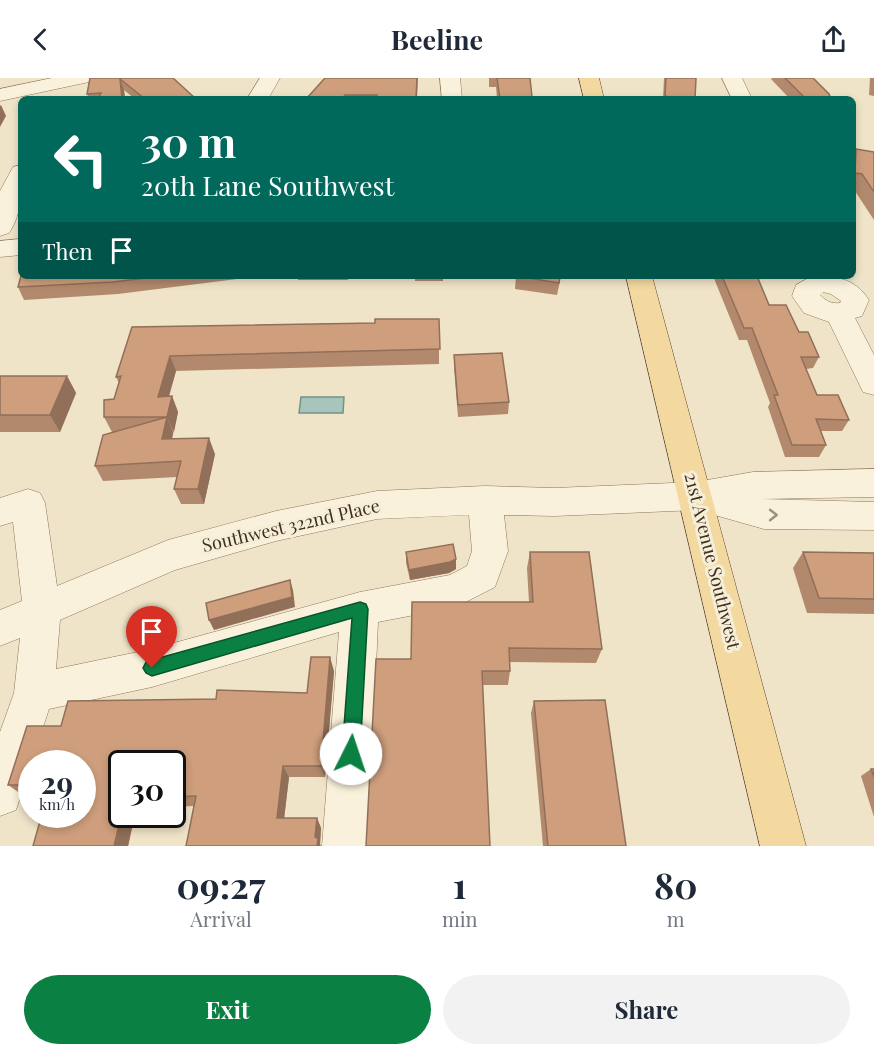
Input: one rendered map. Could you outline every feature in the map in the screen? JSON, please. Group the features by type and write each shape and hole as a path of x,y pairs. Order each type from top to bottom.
{"main road":[{"path":"589,78 593,96"},
{"name":"21st Avenue Southwest","path":"640,279 783,846"}],"street":[{"path":"0,95 43,88 82,78"},
{"path":"259,96 270,78"},
{"path":"450,78 452,96"},
{"path":"732,78 741,96"},
{"path":"0,228 18,180"},
{"path":"0,249 18,247"},
{"path":"839,314 874,384"},
{"name":"Southwest 322nd Place","path":"0,628 168,556 276,526 376,505 485,500 555,502 696,496 753,486 874,483"},
{"name":"Southwest 322nd Place","path":"696,496 764,515 874,516"},
{"path":"34,693 152,668 360,609 456,590 482,576 490,551 485,500"},
{"path":"0,512 28,503 42,610 34,693 0,794"},
{"path":"345,846 360,609"}],"water":[{"path":"301,397 344,397 343,413 299,413"}],"building":[{"path":"90,78 173,78 193,96 141,96 120,79 122,96 100,96 101,93 87,94"},
{"path":"325,78 417,78 416,96 309,96"},
{"path":"497,78 530,78 532,96 500,96"},
{"path":"666,78 696,78 695,96 665,95"},
{"path":"785,78 813,78 830,96 803,96"},
{"path":"856,149 874,152 874,192 862,174 856,173"},
{"path":"20,279 137,279 113,282 18,287"},
{"path":"534,279 560,279 559,283"},
{"path":"723,279 758,279 769,305 786,305 799,332 808,332 819,357 801,357 817,395 838,395 849,420 816,419 826,445 792,445 774,395 778,395 752,328 744,328"},
{"path":"375,319 439,319 440,349 170,356 158,397 172,396 167,417 104,417 104,400 114,399 121,376 116,377 132,327 375,323"},
{"path":"502,353 509,402 458,405 454,355"},
{"path":"0,376 67,376 50,415 0,415"},
{"path":"167,417 162,439 209,438 198,489 174,489 181,461 95,466 103,435"},
{"path":"453,544 456,559 409,570 406,552"},
{"path":"530,552 589,552 602,649 509,648 510,671 482,671 490,846 366,846 376,659 411,659 412,602 533,602"},
{"path":"803,552 874,553 874,599 819,598"},
{"path":"290,580 292,597 209,620 206,603"},
{"path":"311,657 330,657 321,766 283,766 277,818 317,818 315,837 318,839 317,846 186,846 196,796 186,796 186,750 108,750 108,828 118,828 114,846 33,846 38,828 96,828 96,750 19,750 27,726 61,726 68,701 216,699 217,690 307,693"},
{"path":"605,700 626,846 548,846 534,701"},
{"path":"18,754 18,785 8,785"}],"route":[{"path":"152,668 360,609 351,754"}]}
